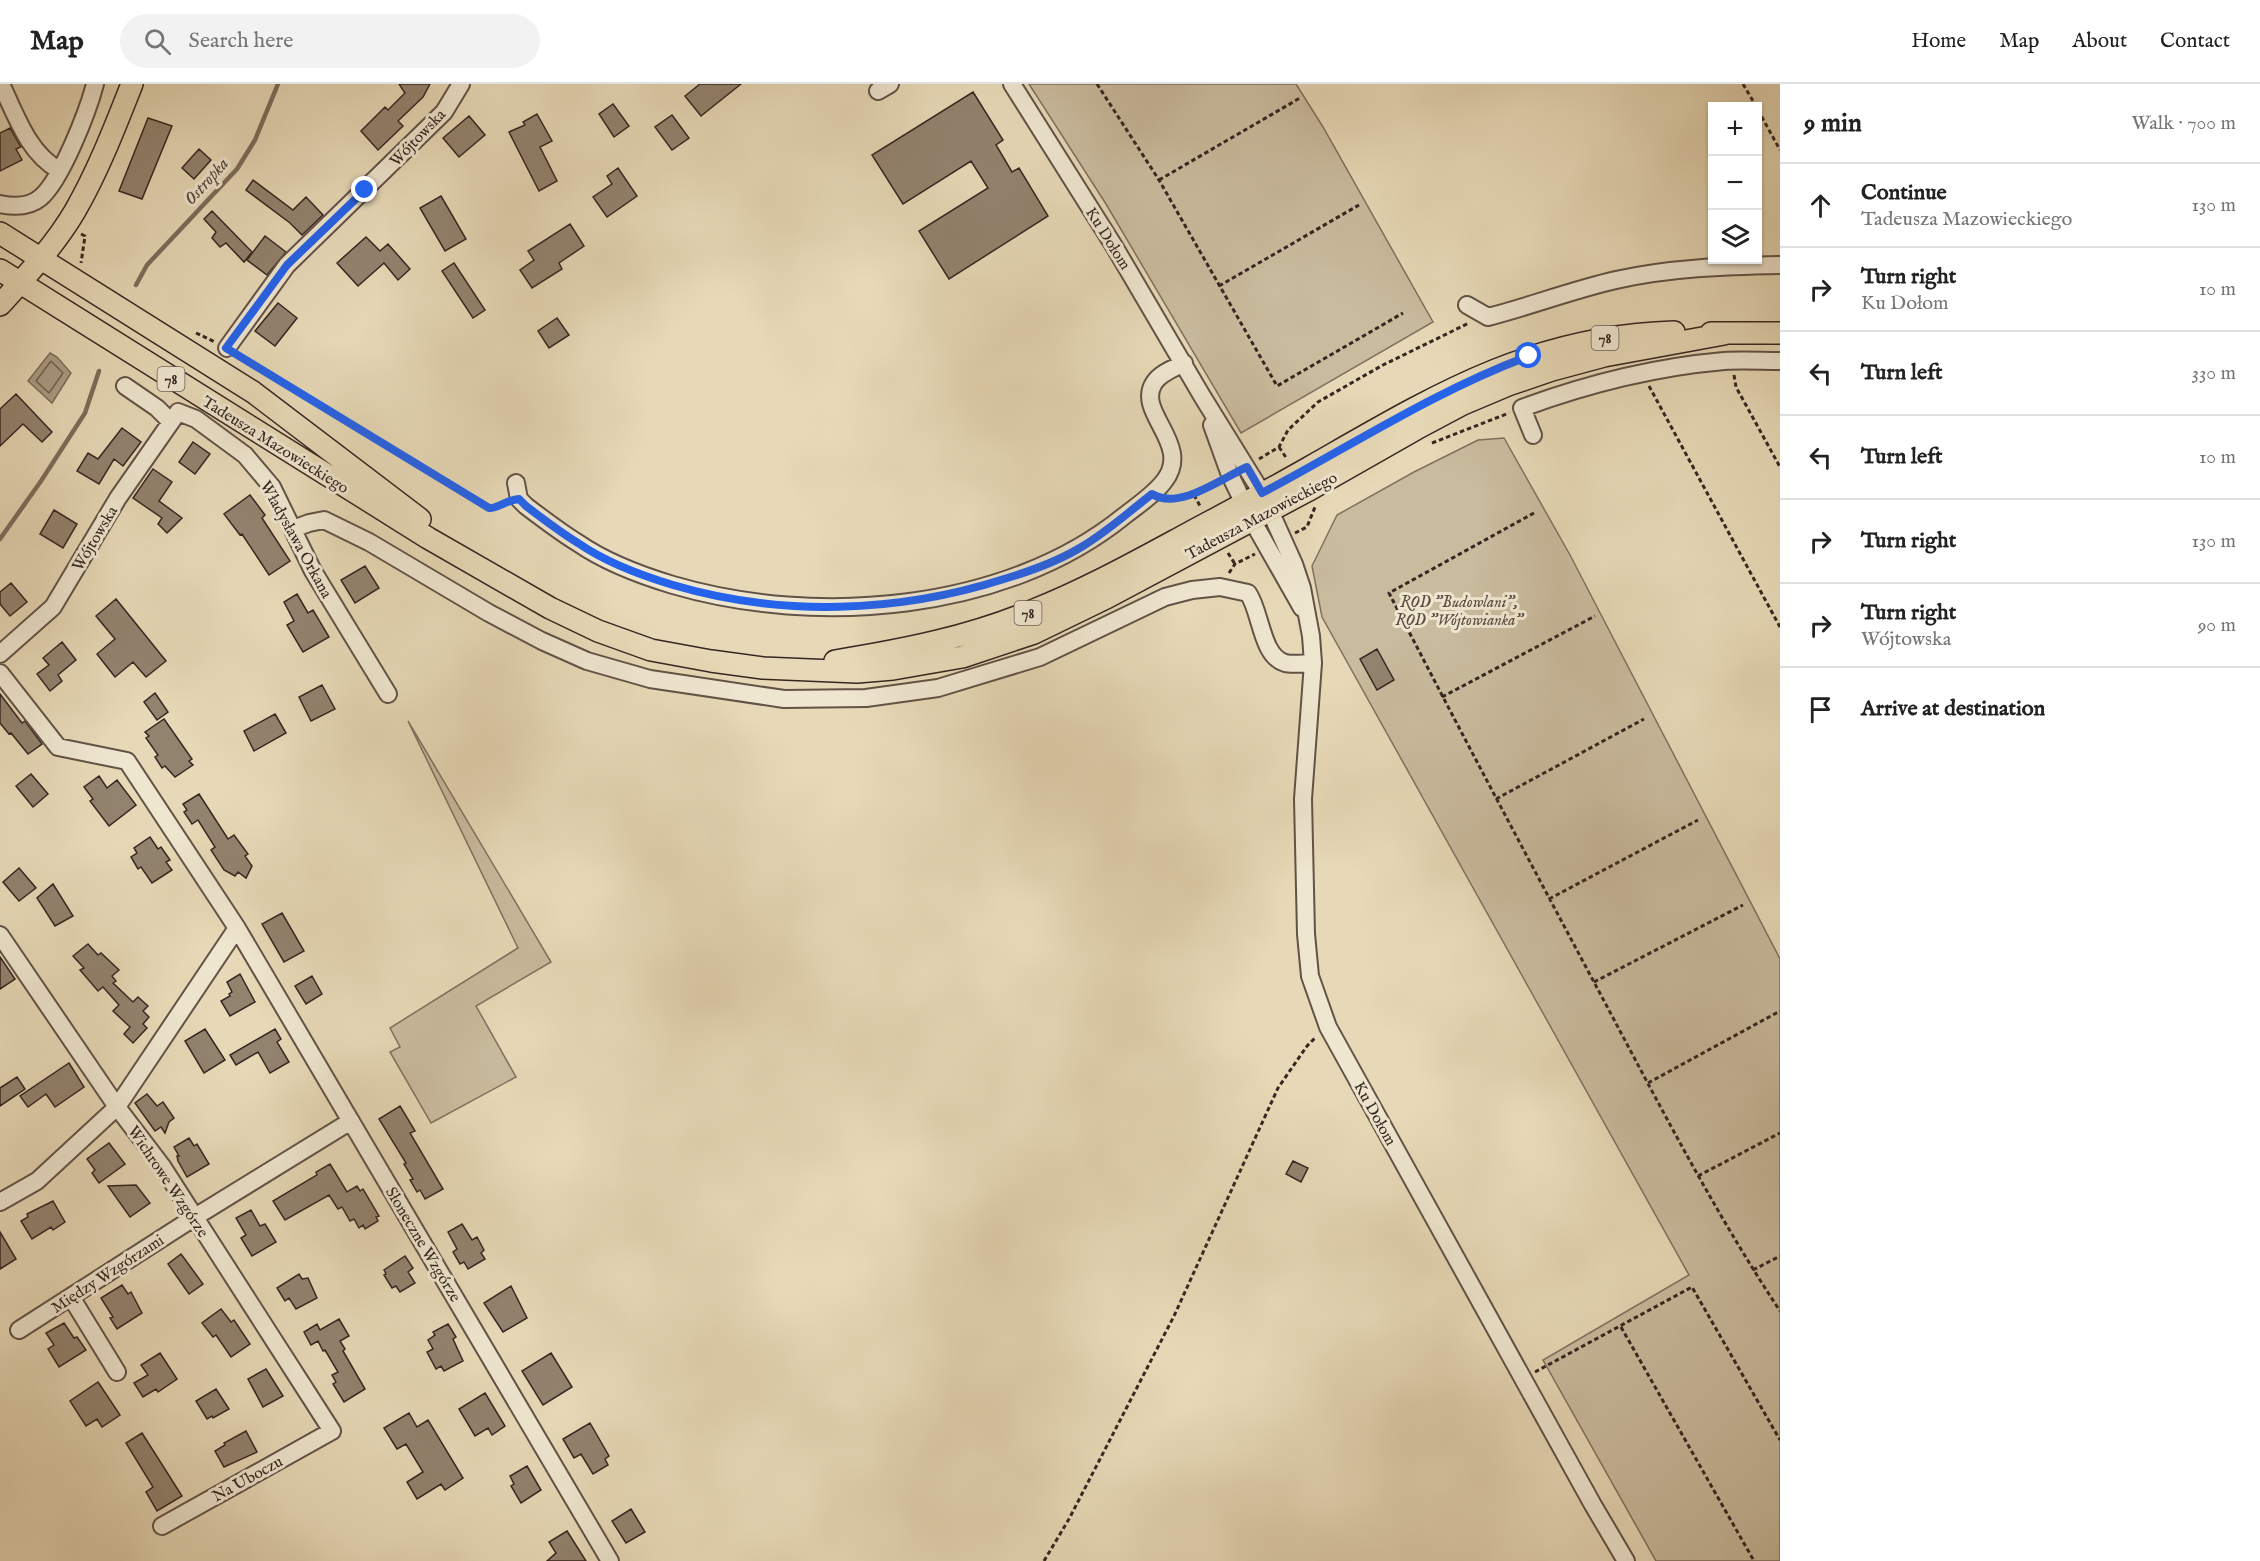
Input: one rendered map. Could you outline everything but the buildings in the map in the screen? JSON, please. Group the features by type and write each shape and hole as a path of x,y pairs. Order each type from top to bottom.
{"main road":[{"path":"0,305 41,258 76,210 104,154 132,84"},
{"name":"78","path":"0,233 41,258"},
{"name":"Tadeusza Mazowieckiego","path":"41,258 253,392 505,582"},
{"name":"78","path":"0,270 20,283"},
{"name":"Tadeusza Mazowieckiego","path":"20,283 287,452 428,538 550,608 598,631 651,650 711,661 762,668 857,672 893,669 962,657 1034,633 1069,617 1267,501 1307,491 1463,404 1508,385 1604,356 1724,334 1780,333"}],"street":[{"path":"1,84 35,151 45,162 59,171"},
{"name":"Wójtowska","path":"226,348 287,265 444,112 461,84"},
{"name":"Ku Dołom","path":"1012,84 1114,246 1267,501 1302,588 1313,663 1304,799 1306,934 1310,976 1328,1027 1626,1561"},
{"path":"0,204 17,206 40,199 51,188 87,112 93,85"},
{"path":"1467,305 1488,316 1617,280 1671,271 1780,265"},
{"path":"1533,435 1522,408 1557,395 1616,379 1732,361 1780,361"},
{"path":"517,491 526,506 579,545 627,568 673,585 726,597 788,606 842,608 905,602 968,590 1030,571 1082,547 1152,494 1166,479 1172,466 1173,452 1155,416 1150,396 1153,383 1161,375 1184,363"},
{"name":"Władysława Orkana","path":"125,386 157,408 175,417 196,419 245,455 272,487 313,571 388,694"},
{"name":"Ku Dołom","path":"1202,396 1230,475 1248,512 1307,617"},
{"name":"Wójtowska","path":"0,654 53,607 118,498 175,417"},
{"path":"293,529 324,520 369,542 489,613 542,641 587,661 650,679 784,699 866,698 938,688 1040,657 1165,597 1192,590 1220,587 1248,593 1254,601 1272,654 1278,659 1288,663 1313,663"},
{"name":"Słoneczne Wzgórze","path":"0,673 58,747 126,761 237,928 610,1561"},
{"path":"0,1202 37,1181 117,1107 237,928"},
{"name":"Wichrowe Wzgórze","path":"0,936 117,1107 162,1166 332,1431"},
{"name":"Między Wzgórzami","path":"19,1330 195,1217 351,1121"},
{"path":"71,1297 117,1372"},
{"name":"Na Uboczu","path":"162,1526 332,1431"}],"path":[{"path":"1097,84 1159,180 1277,386 1403,313"},
{"path":"1743,84 1754,102"},
{"path":"1159,180 1300,98"},
{"path":"1762,117 1780,150"},
{"path":"1219,286 1359,205"},
{"path":"82,264 85,236"},
{"path":"1247,467 1280,447 1288,430 1318,402 1383,365 1477,319 1488,316"},
{"path":"191,331 226,348 489,508 495,508 517,491"},
{"path":"1732,361 1736,387 1780,467"},
{"path":"1647,374 1649,388 1780,627"},
{"path":"1429,444 1522,408"},
{"path":"1152,494 1171,498 1194,495 1230,475"},
{"path":"1283,540 1307,527 1315,507 1324,502"},
{"path":"1534,513 1389,593 1496,799 1698,1176 1780,1311"},
{"path":"1220,587 1235,564 1268,548"},
{"path":"1442,697 1595,615"},
{"path":"1496,799 1644,719"},
{"path":"1550,899 1698,820"},
{"path":"1594,982 1743,905"},
{"path":"1648,1083 1780,1011"},
{"path":"1044,1561 1069,1519 1174,1316 1278,1088 1307,1046 1328,1027"},
{"path":"1698,1176 1780,1133"},
{"path":"1753,1270 1780,1256"},
{"path":"1522,1378 1692,1287 1780,1440"},
{"path":"1621,1327 1754,1561"}],"green space":[{"path":"1029,84 1296,84 1323,127 1433,322 1241,433 1106,204"},
{"name":"ROD \"Budowlani\", ROD \"Wójtowianka\"","path":"1504,438 1570,555 1780,959 1780,1561 1656,1561 1543,1360 1689,1275 1322,617 1312,566 1337,515 1414,472 1478,440"},
{"path":"408,721 551,962 476,1006 516,1077 431,1123 390,1052 400,1047 390,1028 518,948"}],"water":[{"path":"50,353 57,357 71,373 52,403 28,381"}],"waterway":[{"name":"Ostropka","path":"136,285 147,265 237,169 255,140 278,84"},
{"name":"Ostropka","path":"0,539 85,413 99,371"}],"route":[{"path":"365,190 287,265 226,348 489,508 495,508 508,500 519,499 579,545 627,568 673,585 726,597 788,606 842,608 905,602 968,590 1030,571 1082,547 1152,494 1171,498 1194,495 1247,467 1262,493 1404,413 1491,370 1529,356"}]}
